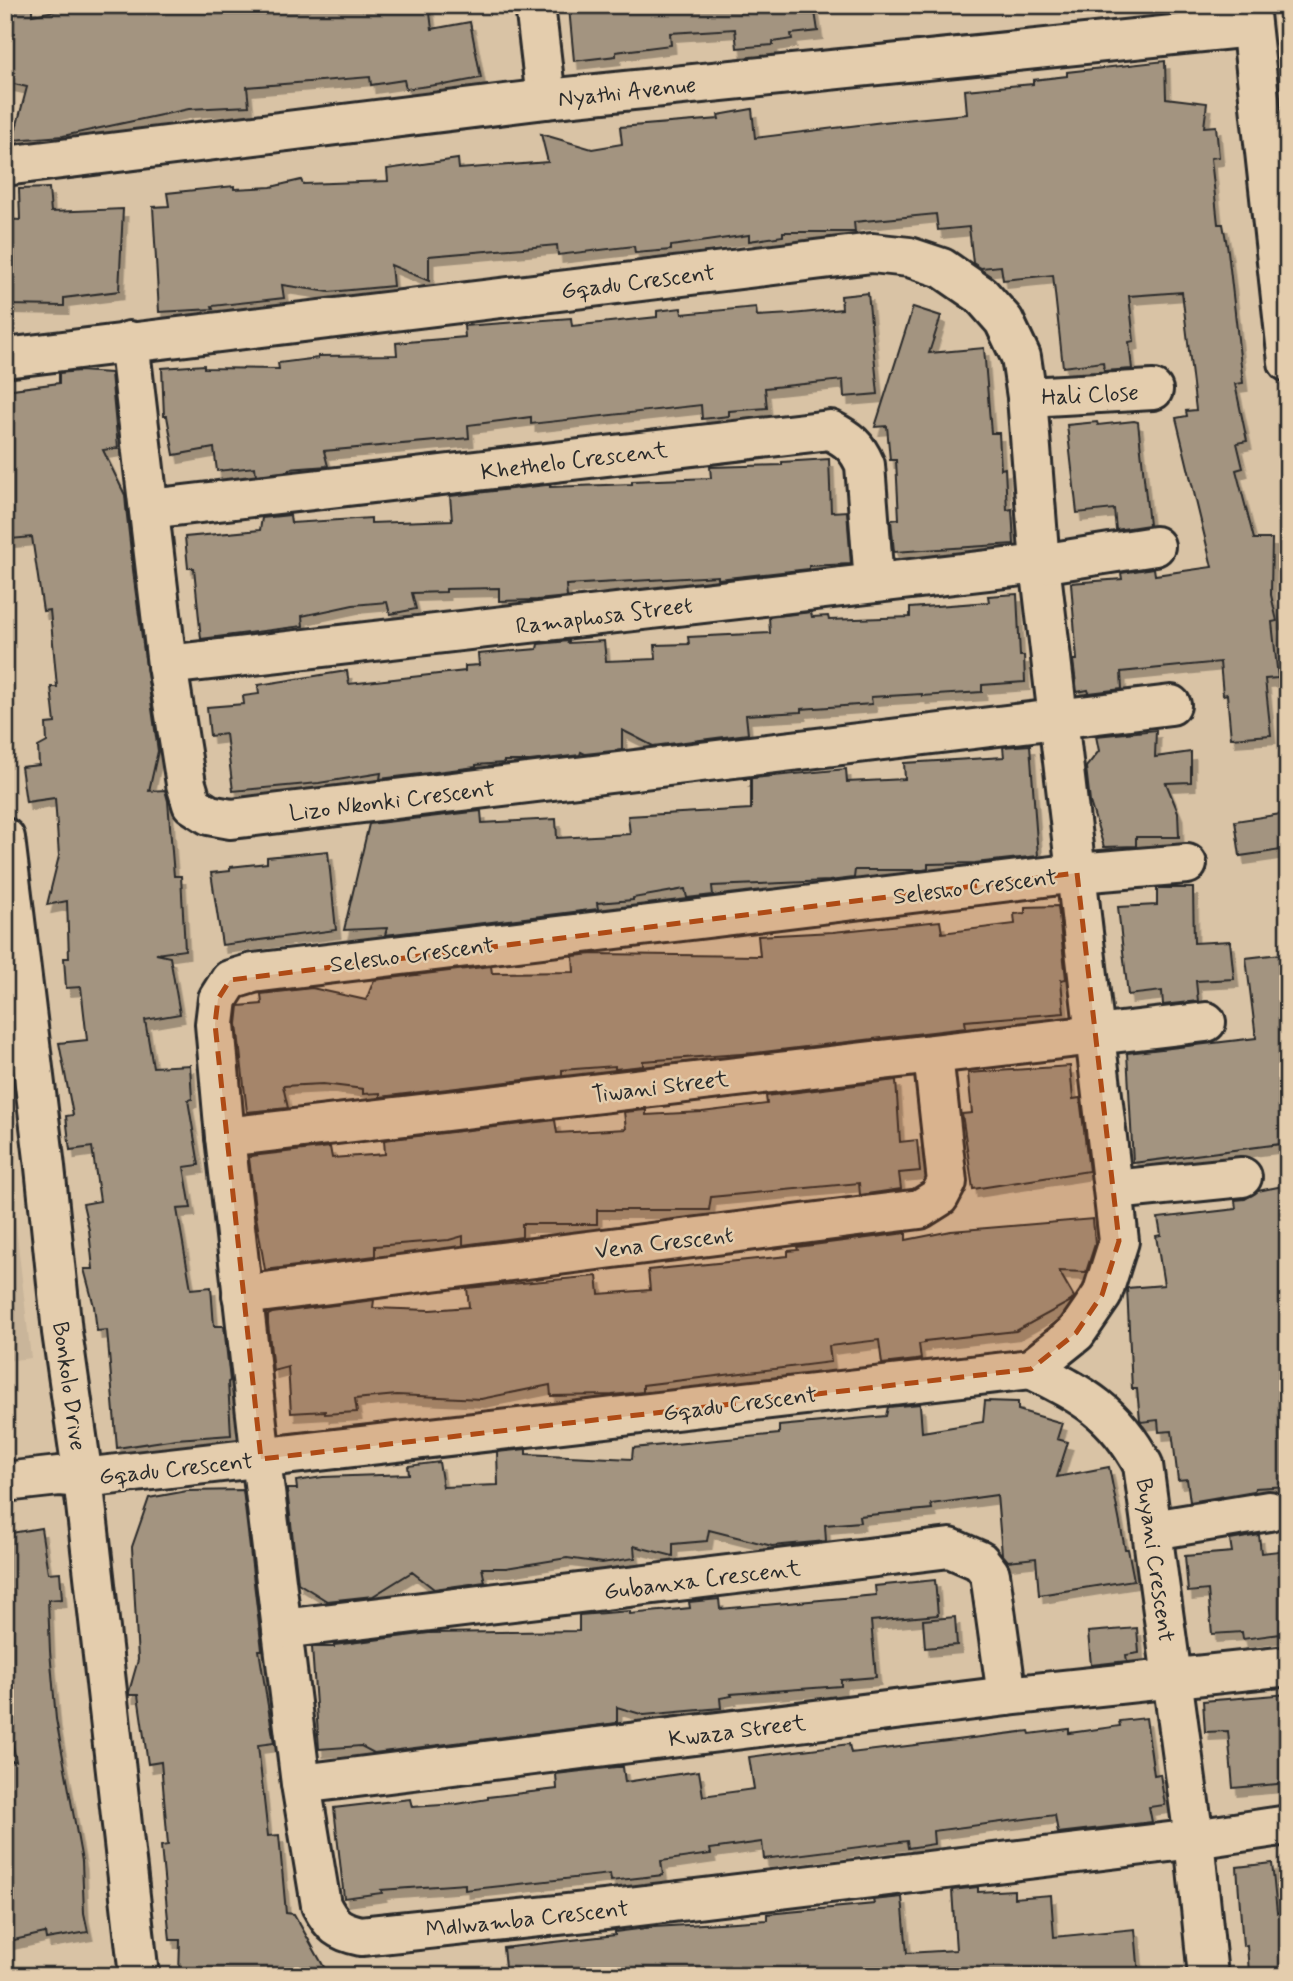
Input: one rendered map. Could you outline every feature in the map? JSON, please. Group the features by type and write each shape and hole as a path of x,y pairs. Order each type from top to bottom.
{"street":[{"path":"535,5 546,99"},
{"path":"1250,16 1288,362"},
{"name":"Nyathi Avenue","path":"5,166 1250,16"},
{"name":"Gqadu Crescent","path":"5,358 872,253 909,257 942,268 981,295 1004,321 1021,357 1027,397 1040,564 1119,1241 1102,1295 1076,1333 1031,1370 261,1459 83,1478 59,1476 5,1482"},
{"name":"Lizo Nkonki Crescent","path":"129,341 167,665 186,784 192,804 209,815 231,819 1058,719"},
{"name":"Hali Close","path":"1027,397 1153,390"},
{"name":"Khethelo Crescent","path":"149,509 830,430 847,438 858,449 865,465 874,583"},
{"path":"1040,564 1155,546"},
{"name":"Ramaphosa Street","path":"167,665 1040,564"},
{"path":"1058,719 1171,705"},
{"name":"Bonkolo Drive","path":"5,838 62,1332 83,1478 139,1976"},
{"path":"1077,873 1187,864"},
{"name":"Selesho Crescent","path":"261,1459 215,1024 218,999 230,980 253,973 1077,873"},
{"path":"1095,1036 1206,1021"},
{"name":"Tiwani Street","path":"225,1137 1095,1036"},
{"name":"Vena Crescent","path":"242,1295 920,1209 939,1198 947,1182 933,1055"},
{"path":"1114,1190 1242,1177"},
{"name":"Buyani Crescent","path":"1031,1370 1069,1388 1104,1412 1129,1439 1143,1465 1194,1839 1208,1976"},
{"name":"Mdlwamba Crescent","path":"261,1459 302,1784 321,1905 329,1921 343,1932 362,1936 619,1908 1194,1839"},
{"path":"1153,1530 1269,1511"},
{"name":"Gubanxa Crescent","path":"282,1629 950,1548 980,1561 990,1573 1007,1696"},
{"path":"1172,1680 1280,1667"},
{"name":"Kwaza Street","path":"302,1784 1007,1696 1172,1680"},
{"path":"1194,1839 1288,1825"}],"highlighted area":[{"path":"1077,873 1119,1241 1102,1295 1076,1333 1031,1369 261,1459 215,1024 218,999 230,980"}],"shaded area":[{"path":"5,1130 31,1358 5,1361"}],"building":[{"path":"6,5 32,5 32,15 89,5 429,5 432,29 470,22 481,78 406,89 404,80 371,85 370,77 247,87 249,106 189,109 63,136 13,140 27,87 5,82"},
{"path":"629,5 629,8 682,5 814,5 818,31 791,34 792,39 773,42 773,45 737,48 735,29 670,33 671,45 574,61 569,8"},
{"path":"1165,61 1166,98 1207,103 1204,127 1216,126 1219,157 1211,158 1218,224 1223,224 1228,251 1243,383 1235,384 1247,441 1237,443 1243,468 1236,470 1254,539 1272,539 1271,595 1277,621 1272,622 1278,678 1265,679 1271,735 1231,738 1227,694 1223,695 1220,662 1121,672 1122,689 1077,692 1073,660 1077,660 1071,583 1122,579 1121,573 1154,568 1155,575 1212,567 1176,418 1187,416 1186,411 1196,410 1182,292 1129,296 1134,341 1129,342 1132,369 1104,371 1103,362 1063,367 1053,275 1003,280 1001,266 981,268 973,263 969,227 938,230 936,214 854,222 855,232 783,232 783,236 749,241 749,235 671,246 671,250 635,253 634,246 558,255 557,245 429,256 429,281 391,265 393,286 329,292 282,285 284,298 212,306 213,309 159,312 153,207 169,206 167,193 234,186 234,189 271,187 301,180 303,184 388,181 387,169 458,159 459,169 548,162 541,134 592,149 622,144 620,127 719,119 718,115 752,109 755,138 967,114 965,90 1033,84 1033,80 1067,76 1067,72"},
{"path":"49,188 51,212 123,209 119,291 64,298 64,306 5,305 5,219 20,220 19,189"},
{"path":"868,293 878,394 844,397 843,380 765,388 767,408 729,411 729,416 702,419 701,405 531,424 531,417 468,425 469,438 324,451 328,466 256,475 255,467 217,471 214,448 174,455 167,416 164,416 162,368 204,365 204,368 279,369 278,363 318,356 397,355 396,343 465,337 464,326 571,318 572,326 657,317 657,311 681,308 682,314 756,307 757,316 792,314 842,309 841,296"},
{"path":"913,307 941,316 929,353 984,348 991,433 999,433 1001,469 1005,468 1007,510 1012,509 1014,544 894,552 891,520 899,519 896,460 890,460 887,426 875,427"},
{"path":"59,373 111,373 118,448 103,450 125,495 158,751 149,791 165,790 168,801 174,876 181,876 185,950 156,954 170,957 180,1014 145,1020 153,1067 190,1065 192,1099 188,1100 199,1165 184,1167 191,1208 177,1209 191,1289 211,1287 214,1326 224,1326 230,1381 231,1435 176,1439 117,1448 107,1330 97,1331 94,1306 84,1269 93,1269 83,1204 100,1201 92,1147 70,1150 66,1116 73,1115 59,1043 87,1040 81,987 66,988 64,958 69,958 67,901 47,905 59,856 55,798 26,802 21,767 39,765 38,747 47,742 46,724 55,723 51,687 57,687 50,610 43,611 32,537 11,539 7,468 11,468 5,422 5,390 59,383"},
{"path":"1138,422 1149,525 1116,530 1114,509 1077,513 1067,425"},
{"path":"829,459 831,512 847,511 851,564 809,566 809,569 718,579 718,576 566,585 567,597 537,600 499,601 499,588 446,589 446,592 412,593 416,609 390,614 387,602 353,605 302,616 303,626 201,639 194,568 188,568 185,537 260,530 262,518 290,515 291,523 371,518 371,523 452,520 450,496 546,485 632,484 632,481 711,478 710,467 782,465 782,462"},
{"path":"1017,594 1020,656 1024,656 1025,682 982,685 982,692 871,697 872,704 746,715 748,734 653,746 622,730 622,750 585,754 581,752 580,755 530,761 504,761 380,779 381,773 319,783 233,791 226,734 210,736 207,707 244,704 243,696 259,694 258,685 347,671 349,684 465,671 465,666 479,665 478,654 537,649 538,644 569,641 568,643 604,641 606,661 656,659 655,645 689,644 688,637 770,633 769,617 811,612 812,617 828,616 829,620 910,617 910,608 989,602 988,596"},
{"path":"1156,730 1155,757 1191,752 1191,782 1166,783 1178,812 1179,837 1136,837 1136,846 1104,847 1090,802 1086,767 1099,751 1096,736"},
{"path":"1030,745 1038,856 975,863 928,864 928,869 923,870 855,870 854,878 829,881 712,886 713,895 687,898 685,889 633,900 597,903 598,909 385,935 387,928 344,930 369,824 481,811 482,823 556,819 557,838 630,834 628,816 751,809 751,779 743,779 846,769 847,782 905,779 904,763 1004,757 1003,747"},
{"path":"1288,813 1288,849 1240,856 1235,821"},
{"path":"328,851 336,930 222,945 211,873 230,871 230,867 267,863 267,857"},
{"path":"1157,888 1193,888 1194,943 1230,941 1234,979 1196,981 1198,1001 1163,1005 1162,991 1128,995 1118,907 1157,905"},
{"path":"1058,906 1066,979 1061,980 1064,1013 965,1021 966,1028 755,1053 643,1061 643,1066 562,1070 562,1075 549,1077 380,1097 380,1093 363,1094 363,1089 323,1084 283,1086 288,1108 247,1112 237,1024 239,1006 262,1004 261,994 312,988 366,1000 374,980 491,966 492,973 574,972 573,956 593,954 760,956 758,936 833,932 940,921 942,933 1015,924 1014,914 1025,913 1025,907"},
{"path":"1281,954 1288,1008 1288,1143 1133,1163 1127,1053 1256,1038 1246,958"},
{"path":"1070,1066 1073,1099 1080,1098 1089,1171 973,1189 962,1114 972,1113 968,1073"},
{"path":"896,1080 900,1142 917,1140 920,1171 899,1173 901,1189 860,1195 859,1183 711,1197 709,1210 597,1210 597,1224 522,1224 522,1237 463,1245 463,1236 449,1240 375,1246 375,1256 265,1270 256,1216 249,1158 251,1156 330,1147 332,1158 385,1154 384,1140 555,1120 557,1133 626,1129 624,1112 646,1110 646,1115 702,1112 767,1104 766,1096"},
{"path":"1288,1185 1288,1486 1255,1488 1254,1491 1190,1502 1187,1479 1178,1480 1172,1431 1159,1432 1158,1420 1140,1420 1137,1389 1132,1389 1127,1288 1164,1285 1156,1236 1161,1235 1158,1218 1236,1209 1235,1200 1245,1199 1258,1191"},
{"path":"1093,1219 1095,1244 1086,1272 1059,1271 1074,1297 1071,1301 1016,1331 925,1341 919,1344 921,1359 916,1360 882,1364 879,1340 829,1346 831,1362 643,1385 643,1392 551,1396 550,1385 481,1399 397,1395 355,1399 357,1412 325,1414 325,1411 291,1413 288,1367 273,1371 268,1323 268,1315 272,1313 374,1300 373,1308 430,1310 469,1307 467,1288 597,1276 599,1294 650,1290 648,1270 788,1256 788,1251 798,1250 797,1247 906,1233 906,1240 951,1231"},
{"path":"985,1401 1018,1402 1018,1410 1062,1423 1057,1439 1068,1442 1057,1477 1109,1467 1134,1580 1039,1595 1036,1558 1008,1561 1002,1554 997,1495 931,1504 932,1509 859,1516 860,1522 825,1525 826,1541 772,1546 709,1530 707,1541 673,1544 673,1556 634,1546 635,1558 602,1563 567,1558 506,1568 482,1568 485,1582 434,1589 412,1572 373,1596 327,1601 298,1583 287,1489 297,1489 296,1481 323,1477 409,1474 408,1466 439,1462 443,1487 498,1485 497,1452 526,1449 526,1454 632,1459 633,1448 779,1434 779,1426 886,1416 888,1407 920,1404 922,1432 983,1422"},
{"path":"243,1490 262,1650 259,1650 274,1743 258,1745 268,1836 279,1835 286,1913 294,1914 329,1976 179,1976 180,1940 170,1940 161,1846 168,1845 161,1762 148,1764 138,1695 129,1695 138,1660 132,1547 149,1498 187,1491"},
{"path":"41,1528 48,1573 60,1572 62,1599 48,1600 50,1651 56,1719 82,1861 84,1913 88,1932 46,1939 45,1933 5,1942 5,1761 16,1761 5,1706 5,1534"},
{"path":"1259,1535 1261,1553 1288,1550 1288,1633 1243,1639 1242,1632 1212,1634 1208,1590 1188,1592 1185,1556 1232,1552 1230,1540"},
{"path":"935,1580 938,1615 871,1621 876,1677 841,1680 841,1686 731,1694 732,1696 720,1698 721,1708 644,1715 617,1707 617,1723 374,1753 361,1746 319,1749 312,1647 334,1647 429,1633 579,1631 579,1615 630,1611 630,1614 690,1608 689,1602 719,1599 720,1609 876,1595 875,1586"},
{"path":"955,1617 957,1645 925,1648 923,1620"},
{"path":"1137,1628 1139,1653 1126,1655 1127,1661 1091,1665 1088,1632"},
{"path":"1288,1694 1288,1783 1233,1788 1228,1731 1205,1732 1203,1701"},
{"path":"1146,1718 1154,1775 1160,1774 1165,1805 1149,1807 1152,1822 1058,1833 1055,1815 933,1831 934,1844 908,1848 907,1841 764,1859 762,1842 710,1849 711,1854 661,1861 663,1875 611,1881 610,1874 465,1890 465,1884 381,1890 382,1893 344,1898 334,1808 410,1799 412,1807 457,1804 488,1797 557,1789 556,1774 616,1767 623,1767 625,1782 699,1771 703,1796 754,1789 749,1757 849,1744 851,1753 1029,1731 1030,1734 1069,1729 1069,1733 1120,1726 1119,1721"},
{"path":"1272,1863 1277,1913 1288,1912 1288,1970 1249,1973 1247,1945 1243,1946 1237,1867"},
{"path":"978,1887 978,1892 1014,1890 1014,1898 1051,1895 1054,1937 1135,1929 1139,1976 506,1976 503,1948 615,1935 615,1932 654,1927 767,1920 767,1914 874,1904 873,1900 902,1897 907,1953 956,1950 952,1890"}]}
